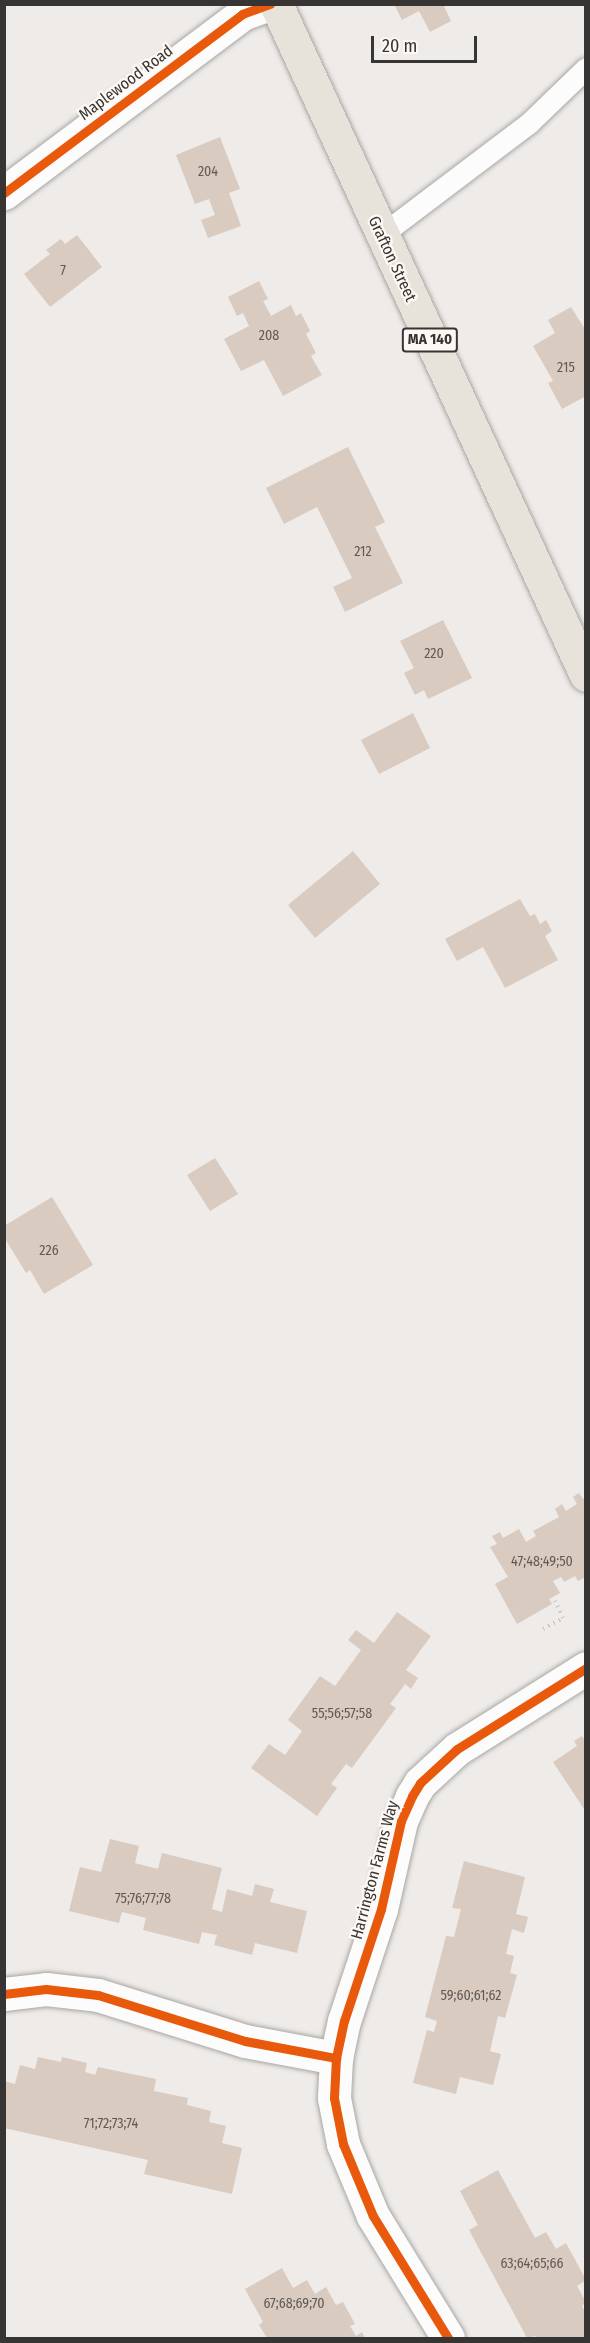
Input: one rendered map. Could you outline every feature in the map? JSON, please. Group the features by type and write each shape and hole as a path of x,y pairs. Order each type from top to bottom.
{"main road":[{"name":"Grafton Street","path":"276,4 585,675"}],"street":[{"name":"Maplewood Road","path":"4,193 242,14 270,4"},
{"name":"Harrington Farms Way","path":"448,2338 373,2216 343,2144 334,2098 336,2058 344,2021 381,1909 400,1821 420,1783 457,1749 585,1668"},
{"path":"4,1994 46,1989 98,1995 245,2041 336,2058"}],"lane":[{"path":"381,235 529,123 585,68"}],"path":[{"path":"543,1629 563,1618 555,1601"}],"building":[{"path":"394,4 443,4 451,21 430,32 419,11 402,20"},
{"path":"220,137 240,189 229,193 241,226 208,238 201,220 215,215 209,199 195,204 176,155"},
{"path":"77,235 102,267 50,307 24,274 50,254 46,250 61,239 65,244"},
{"path":"259,281 268,299 263,301 271,316 291,305 296,316 301,313 310,331 306,334 316,353 311,356 322,375 283,396 264,360 241,371 224,339 249,326 243,313 237,316 228,297"},
{"path":"571,307 586,331 586,396 562,409 548,383 553,381 533,346 555,333 548,320"},
{"path":"348,447 385,522 375,527 403,583 345,612 333,587 352,578 317,507 284,524 266,488"},
{"path":"443,620 472,678 428,699 424,690 415,695 404,673 414,668 400,641"},
{"path":"413,713 430,748 379,774 361,740"},
{"path":"353,851 380,884 315,938 288,905"},
{"path":"520,899 530,916 535,914 540,924 546,920 552,931 545,936 558,960 505,988 483,947 457,961 445,939"},
{"path":"215,1158 238,1194 210,1211 187,1175"},
{"path":"52,1197 93,1265 44,1294 30,1270 26,1273 4,1237 4,1226"},
{"path":"579,1493 583,1499 586,1498 586,1577 578,1581 575,1576 564,1582 561,1577 553,1581 560,1593 549,1599 552,1604 517,1624 495,1584 508,1577 490,1547 497,1544 492,1536 500,1532 503,1538 519,1529 526,1542 536,1536 533,1531 559,1517 555,1509 562,1504 566,1511 577,1504 573,1497"},
{"path":"397,1612 431,1636 406,1670 418,1678 411,1689 405,1684 390,1704 396,1708 352,1768 346,1764 331,1784 337,1788 317,1816 251,1768 269,1744 285,1755 302,1731 288,1720 320,1676 335,1686 361,1650 348,1640 356,1630 374,1643"},
{"path":"582,1736 586,1741 586,1812 553,1762 577,1746 574,1741"},
{"path":"110,1839 139,1846 135,1863 158,1869 162,1853 222,1868 212,1909 222,1912 227,1889 252,1896 255,1884 274,1889 270,1902 307,1911 297,1953 255,1943 252,1955 214,1945 217,1935 202,1932 199,1944 143,1930 146,1918 122,1912 119,1923 69,1911 80,1867 101,1872"},
{"path":"464,1861 525,1877 516,1914 528,1917 524,1933 512,1929 506,1954 514,1956 510,1973 517,1975 505,2018 498,2016 490,2051 501,2054 493,2085 460,2077 456,2094 413,2083 427,2030 434,2032 437,2021 425,2017 446,1936 454,1937 461,1909 452,1908"},
{"path":"38,2057 61,2062 62,2057 87,2063 85,2072 95,2075 98,2067 156,2079 154,2091 188,2098 187,2105 211,2111 209,2122 226,2126 222,2143 242,2148 232,2194 144,2174 148,2160 4,2128 4,2081 15,2084 20,2065 35,2069"},
{"path":"498,2170 535,2238 546,2232 556,2249 566,2243 586,2280 577,2286 586,2302 582,2306 586,2314 586,2338 537,2338 535,2336 527,2338 469,2230 478,2225 460,2191"},
{"path":"282,2268 293,2288 307,2280 315,2294 326,2287 336,2305 343,2302 355,2324 350,2326 356,2336 362,2332 365,2338 267,2338 259,2325 263,2322 245,2289"}],"cycle path":[{"path":"4,193 242,14 270,4"},
{"path":"336,2058 344,2021 381,1909 401,1821 420,1783 457,1749 586,1668"},
{"path":"4,1994 46,1989 98,1995 245,2041 336,2058 334,2098 343,2144 373,2216 448,2338"}]}
